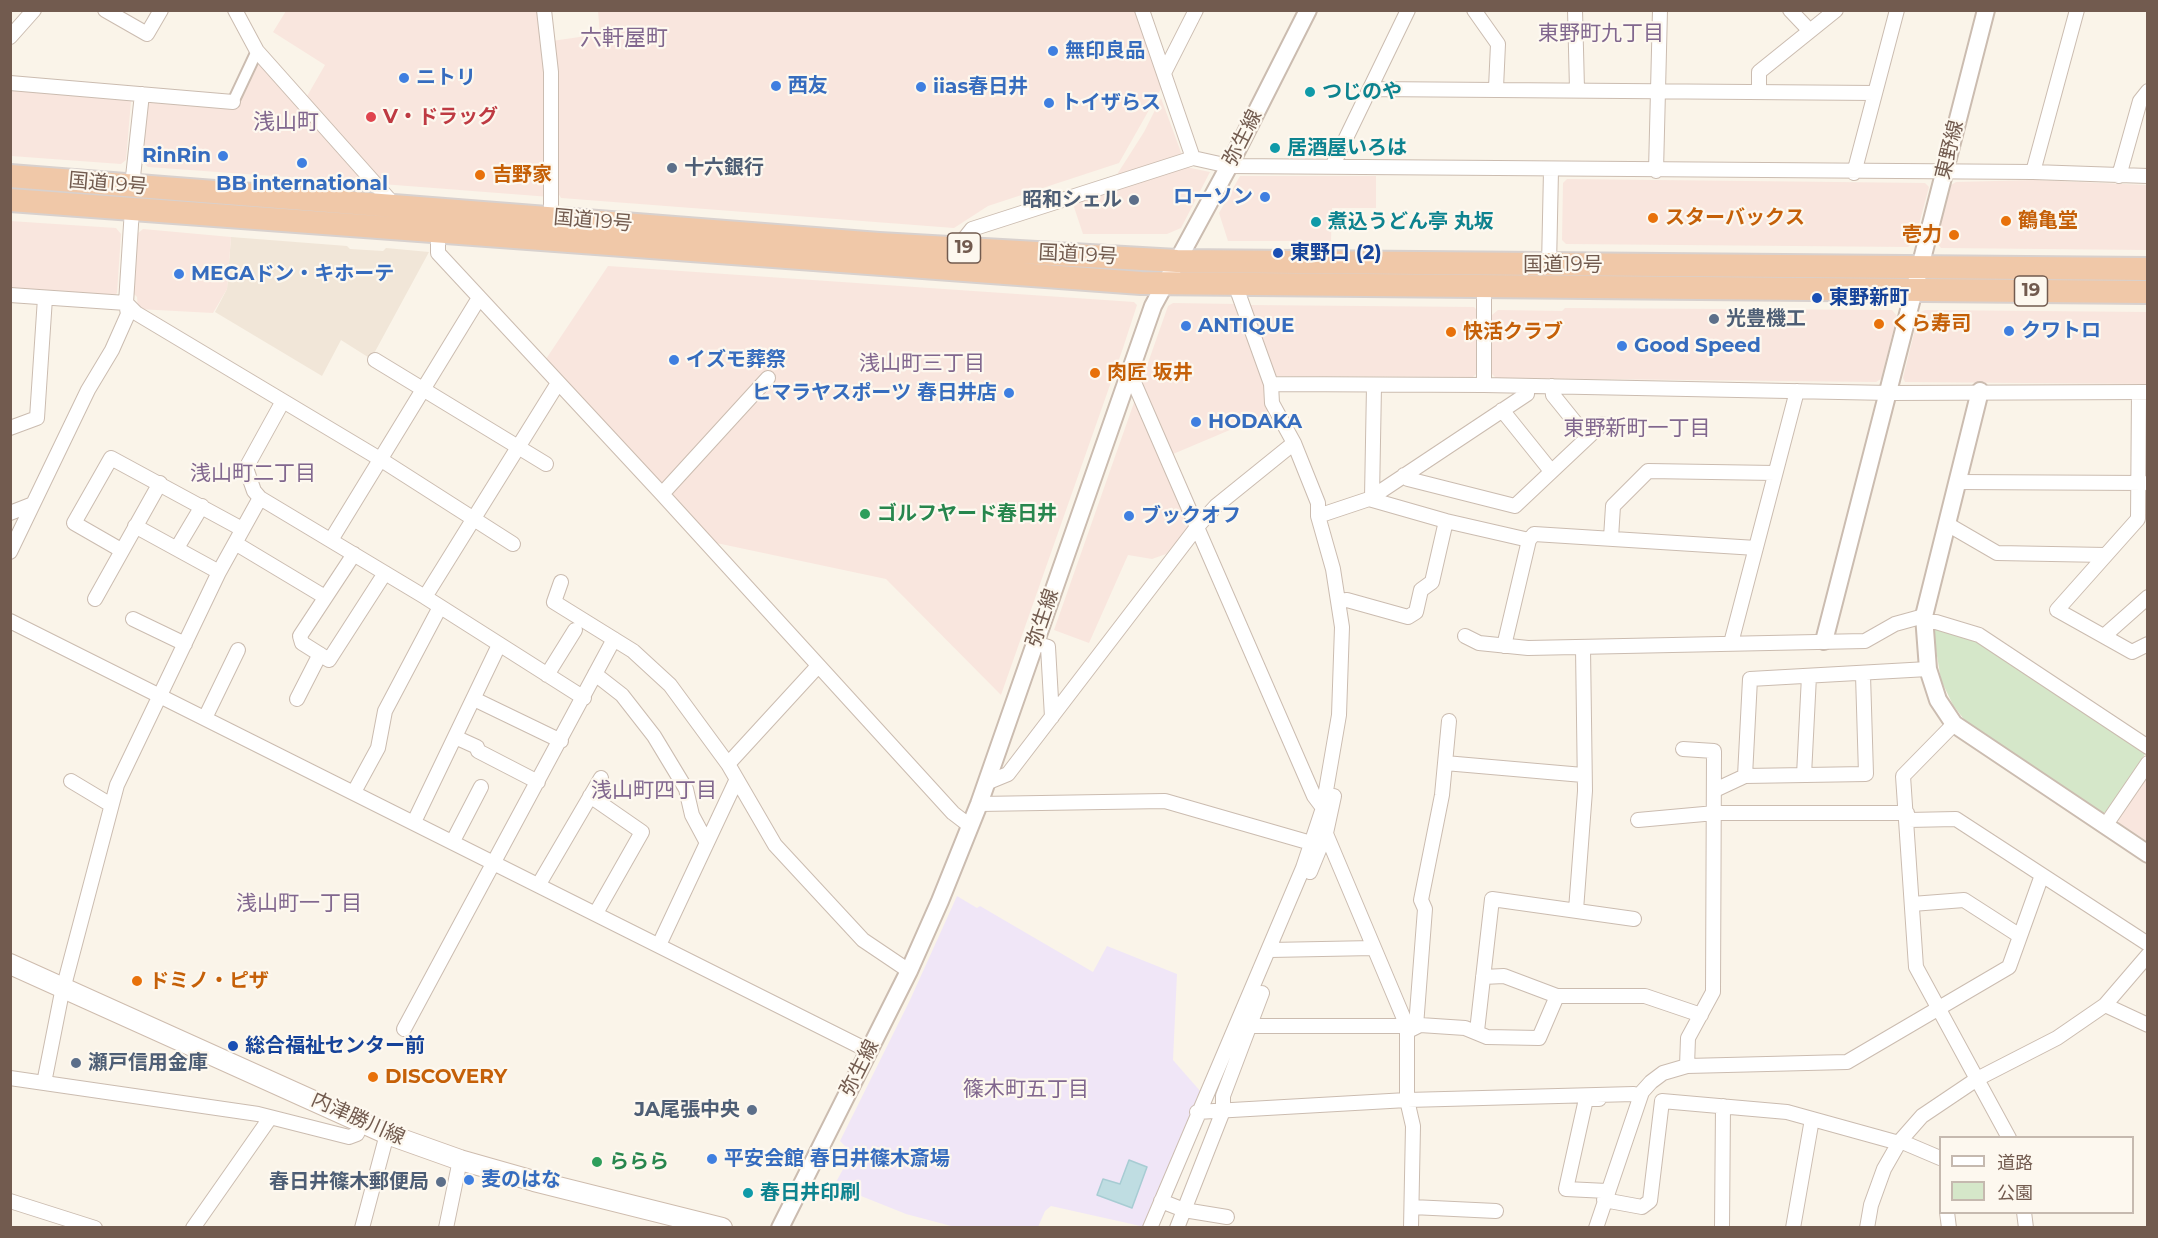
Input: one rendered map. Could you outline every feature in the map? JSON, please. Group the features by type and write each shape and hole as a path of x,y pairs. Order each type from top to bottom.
{"highway":[{"name":"国道19号","path":"10,176 132,197 438,232 1165,284 2148,292"},
{"name":"国道19号","path":"10,200 132,197 395,206 868,244 1177,261 1549,266 1920,266 2148,269"}],"main road":[{"name":"内津勝川線","path":"10,964 387,1134 460,1160 672,1222 722,1227"}],"street":[{"path":"10,37 34,10"},
{"path":"105,10 147,34 161,10"},
{"path":"235,10 257,51 395,206"},
{"path":"544,10 551,72 551,218"},
{"path":"1142,10 1193,158"},
{"path":"1164,73 1196,10"},
{"name":"弥生線","path":"780,1227 909,971 979,804 1152,306 1229,166 1308,10"},
{"path":"1332,167 1408,10"},
{"path":"1474,10 1498,44 1496,88"},
{"path":"1575,10 1577,89"},
{"path":"1656,171 1660,10"},
{"path":"1790,10 1810,31"},
{"path":"1759,92 1758,72 1836,10"},
{"path":"1854,173 1896,10"},
{"name":"東野線","path":"1824,641 1890,393 1986,10"},
{"path":"2033,172 2077,10"},
{"path":"10,83 233,102 257,51"},
{"path":"1371,89 1496,88 1875,93"},
{"path":"2119,176 2140,101 2147,93"},
{"path":"10,552 88,390 112,350 128,314 126,303 132,197 142,94"},
{"path":"957,248 972,229 1193,158 1229,166 1944,174 2033,172 2148,176"},
{"path":"1549,266 1551,170"},
{"path":"438,232 438,253 953,813 970,826"},
{"path":"1150,1227 1197,1113 1243,1026 1326,833 1346,717 1350,669 1343,601 1318,516 1317,503 1294,443 1272,402 1270,384 1235,284"},
{"path":"1484,286 1484,385"},
{"path":"10,295 126,303 136,313 380,459 513,544"},
{"path":"10,428 37,418 45,298"},
{"path":"332,540 479,298"},
{"path":"375,360 546,464"},
{"path":"1130,371 1314,796 1326,833 1410,1027"},
{"path":"662,494 768,378"},
{"path":"425,597 558,383"},
{"path":"1270,384 1484,385 1890,393 2143,392 2143,483 2138,519 2057,610 2132,652 2148,644"},
{"path":"1370,498 1374,386"},
{"path":"1318,516 1370,498 1527,394 1527,386"},
{"path":"1552,386 1553,394 1587,437"},
{"path":"1731,643 1797,391"},
{"path":"1980,391 1924,619 1928,669 1938,700 1954,724 2148,854"},
{"path":"283,402 246,468 254,491 260,498 425,597 584,698"},
{"path":"1502,410 1551,471"},
{"path":"1404,475 1408,479 1515,506 1602,424"},
{"path":"986,783 1008,774 1197,527 1216,506 1294,443"},
{"path":"121,550 74,522 111,458 242,529"},
{"path":"1611,538 1613,506 1648,471 1775,473"},
{"path":"1958,482 2143,483"},
{"path":"95,599 160,483"},
{"path":"44,1083 47,1055 117,785 219,572 260,498"},
{"path":"1370,498 1446,521 1529,540"},
{"path":"10,513 33,504"},
{"path":"177,548 202,506"},
{"path":"1343,601 1408,617 1416,612 1421,590 1432,582 1446,521"},
{"path":"1947,524 1997,553 2106,555"},
{"path":"135,526 219,572"},
{"path":"1504,646 1529,540 1534,534 1756,548"},
{"path":"235,543 325,597"},
{"path":"354,554 300,636 302,643 329,660 385,573"},
{"path":"561,582 554,602 641,658 670,685 728,764 775,845 863,940 909,971"},
{"path":"2104,636 2148,597"},
{"path":"1274,950 1321,814 1339,715 1343,601"},
{"path":"354,792 378,748 385,711 440,607"},
{"path":"134,619 185,644"},
{"path":"1465,636 1479,643 1504,646 1583,648 1864,641 1894,624 1924,619 1979,635 2148,747"},
{"path":"10,621 869,1051"},
{"path":"547,675 575,630"},
{"path":"404,1029 614,639"},
{"path":"1035,643 1048,647 1052,717"},
{"path":"414,822 499,645"},
{"path":"1576,910 1585,791 1583,648"},
{"path":"206,718 238,650"},
{"path":"297,699 320,654"},
{"path":"728,764 818,666"},
{"path":"1745,776 1750,679 1863,675 1928,669"},
{"path":"595,674 622,695 654,736 686,789 692,815 707,843"},
{"path":"1714,790 1745,776 1866,774 1863,675"},
{"path":"1804,775 1809,676"},
{"path":"474,699 561,741"},
{"path":"1411,1227 1413,1126 1407,1100 1410,1027 1425,909 1421,900 1437,829 1449,722"},
{"path":"1954,724 1903,776 1908,817 1916,967 2007,1136"},
{"path":"455,737 538,782"},
{"path":"1683,749 1714,751 1715,813 1713,992 1688,1038 1687,1066"},
{"path":"1445,763 1583,775"},
{"path":"2105,826 2148,763"},
{"path":"539,884 601,778"},
{"path":"71,781 111,805"},
{"path":"658,945 736,781"},
{"path":"453,841 481,787"},
{"path":"590,796 642,832 597,913"},
{"path":"979,804 1166,801 1311,843"},
{"path":"1638,820 1715,813 1956,819 2148,944"},
{"path":"1596,1227 1636,1099 1651,1082 1663,1073 1687,1066 1847,1062 2009,967 2042,875"},
{"path":"1477,1031 1492,899 1634,919"},
{"path":"1912,904 1964,900 2020,936"},
{"path":"1274,950 1374,948"},
{"path":"1867,1227 1876,1189 1900,1142 1922,1116 1977,1079 2056,1038 2105,1005 2148,955"},
{"path":"1483,977 1504,976 1557,996 1645,996 1701,1016"},
{"path":"1243,1026 1410,1027 1477,1031 1487,1037 1539,1038 1557,996"},
{"path":"2105,1005 2148,1025"},
{"path":"1177,1227 1223,1111 1223,1096 1243,1026"},
{"path":"10,1078 270,1118 349,1137 357,1134 362,1122"},
{"path":"1660,1108 1636,1099 1586,1099 1566,1189 1606,1196 1642,1208 1650,1201 1662,1101 1787,1112 1900,1142 1939,1157"},
{"path":"1197,1113 1407,1100 1636,1099"},
{"path":"1722,1227 1723,1106"},
{"path":"193,1227 270,1118"},
{"path":"1793,1227 1812,1119"},
{"path":"362,1227 387,1134"},
{"path":"446,1227 460,1160"},
{"path":"1173,1170 1197,1179"},
{"path":"10,1201 95,1227"},
{"path":"1161,1201 1184,1210 1227,1217"},
{"path":"1412,1207 1496,1211"}],"shaded area":[{"path":"286,11 541,11 550,197 382,184 306,98 325,65 273,32"},
{"path":"598,11 1135,11 1162,87 1119,163 988,206 954,228 561,198 555,188 552,41 600,34"},
{"path":"256,58 364,179 333,177 329,180 148,167 142,162 147,102 150,99 235,105"},
{"path":"10,88 128,97 131,101 126,160 121,164 11,156"},
{"path":"1161,98 1182,155 1116,176 1144,132"},
{"path":"1181,166 1210,172 1181,228 1167,234 1083,234 1072,201"},
{"path":"1240,176 1376,176 1376,208 1332,208 1331,241 1228,241 1219,213"},
{"path":"1567,179 1925,183 1929,187 1914,243 1908,247 1566,244 1562,240 1563,183"},
{"path":"2035,180 2147,185 2147,250 1941,248 1936,242 1951,185 1956,182"},
{"path":"10,221 116,228 121,234 117,293 112,297 11,288"},
{"path":"143,229 231,237 227,289 213,313 138,309 137,297 133,293 137,234"},
{"path":"231,237 347,246 350,249 383,251 386,248 429,252 371,359 341,340 322,376 215,312 227,289"},
{"path":"608,266 1134,302 1137,305 1001,695 886,579 707,541 544,362"},
{"path":"1173,303 1237,304 1268,390 1264,401 1270,413 1166,457 1192,524 1166,554 1152,559 1128,555 1089,643 1054,630 1168,306"},
{"path":"1250,305 1474,307 1477,310 1476,374 1473,377 1276,376"},
{"path":"1565,308 1892,310 1897,316 1881,379 1876,382 1496,378 1492,374 1492,315 1498,310 1562,311"},
{"path":"1925,310 2147,312 2147,384 1905,382 1903,378 1919,313"},
{"path":"2147,772 2147,841 2119,823 2117,817"},
{"path":"957,896 977,908 980,906 1093,972 1107,946 1177,974 1173,1060 1201,1092 1145,1227 1051,1206 1045,1211 1038,1227 955,1227 906,1214 856,1194 836,1182 852,1153 840,1141 910,1000"}],"green space":[{"path":"1937,627 1967,635 2147,751 2109,811 2103,813 1966,722 1953,705 1941,680 1933,631"}],"water":[{"path":"1129,1160 1147,1167 1132,1208 1097,1195 1103,1179 1120,1184"}],"place":[{"name":"無印良品","path":"1053,51"},
{"name":"ニトリ","path":"404,78"},
{"name":"西友","path":"776,86"},
{"name":"iias春日井","path":"921,87"},
{"name":"つじのや","path":"1310,92"},
{"name":"トイザらス","path":"1049,103"},
{"name":"V・ドラッグ","path":"371,117"},
{"name":"居酒屋いろは","path":"1275,148"},
{"name":"RinRin","path":"223,156"},
{"name":"BB international","path":"302,163"},
{"name":"十六銀行","path":"672,168"},
{"name":"吉野家","path":"480,175"},
{"name":"ローソン","path":"1265,197"},
{"name":"昭和シェル","path":"1134,200"},
{"name":"スターバックス","path":"1653,218"},
{"name":"鶴亀堂","path":"2006,221"},
{"name":"煮込うどん亭 丸坂","path":"1316,222"},
{"name":"壱力","path":"1954,235"},
{"name":"東野口 (2)","path":"1278,253"},
{"name":"MEGAドン・キホーテ","path":"179,274"},
{"name":"東野新町","path":"1817,298"},
{"name":"光豊機工","path":"1714,319"},
{"name":"くら寿司","path":"1879,324"},
{"name":"ANTIQUE","path":"1186,326"},
{"name":"クワトロ","path":"2009,331"},
{"name":"快活クラブ","path":"1451,332"},
{"name":"Good Speed","path":"1622,346"},
{"name":"イズモ葬祭","path":"674,360"},
{"name":"肉匠 坂井","path":"1095,373"},
{"name":"ヒマラヤスポーツ 春日井店","path":"1009,393"},
{"name":"HODAKA","path":"1196,422"},
{"name":"ゴルフヤード春日井","path":"865,514"},
{"name":"ブックオフ","path":"1129,516"},
{"name":"ドミノ・ピザ","path":"137,981"},
{"name":"総合福祉センター前","path":"233,1046"},
{"name":"瀬戸信用金庫","path":"76,1063"},
{"name":"DISCOVERY","path":"373,1077"},
{"name":"JA尾張中央","path":"752,1110"},
{"name":"平安会館 春日井篠木斎場","path":"712,1159"},
{"name":"ららら","path":"597,1162"},
{"name":"麦のはな","path":"469,1180"},
{"name":"春日井篠木郵便局","path":"441,1182"},
{"name":"春日井印刷","path":"748,1193"}],"district":[{"name":"東野町九丁目","path":"1601,34"},
{"name":"六軒屋町","path":"624,39"},
{"name":"浅山町","path":"286,123"},
{"name":"浅山町三丁目","path":"922,364"},
{"name":"東野新町一丁目","path":"1637,429"},
{"name":"浅山町二丁目","path":"253,474"},
{"name":"浅山町四丁目","path":"654,791"},
{"name":"浅山町一丁目","path":"299,904"},
{"name":"篠木町五丁目","path":"1026,1090"}]}
